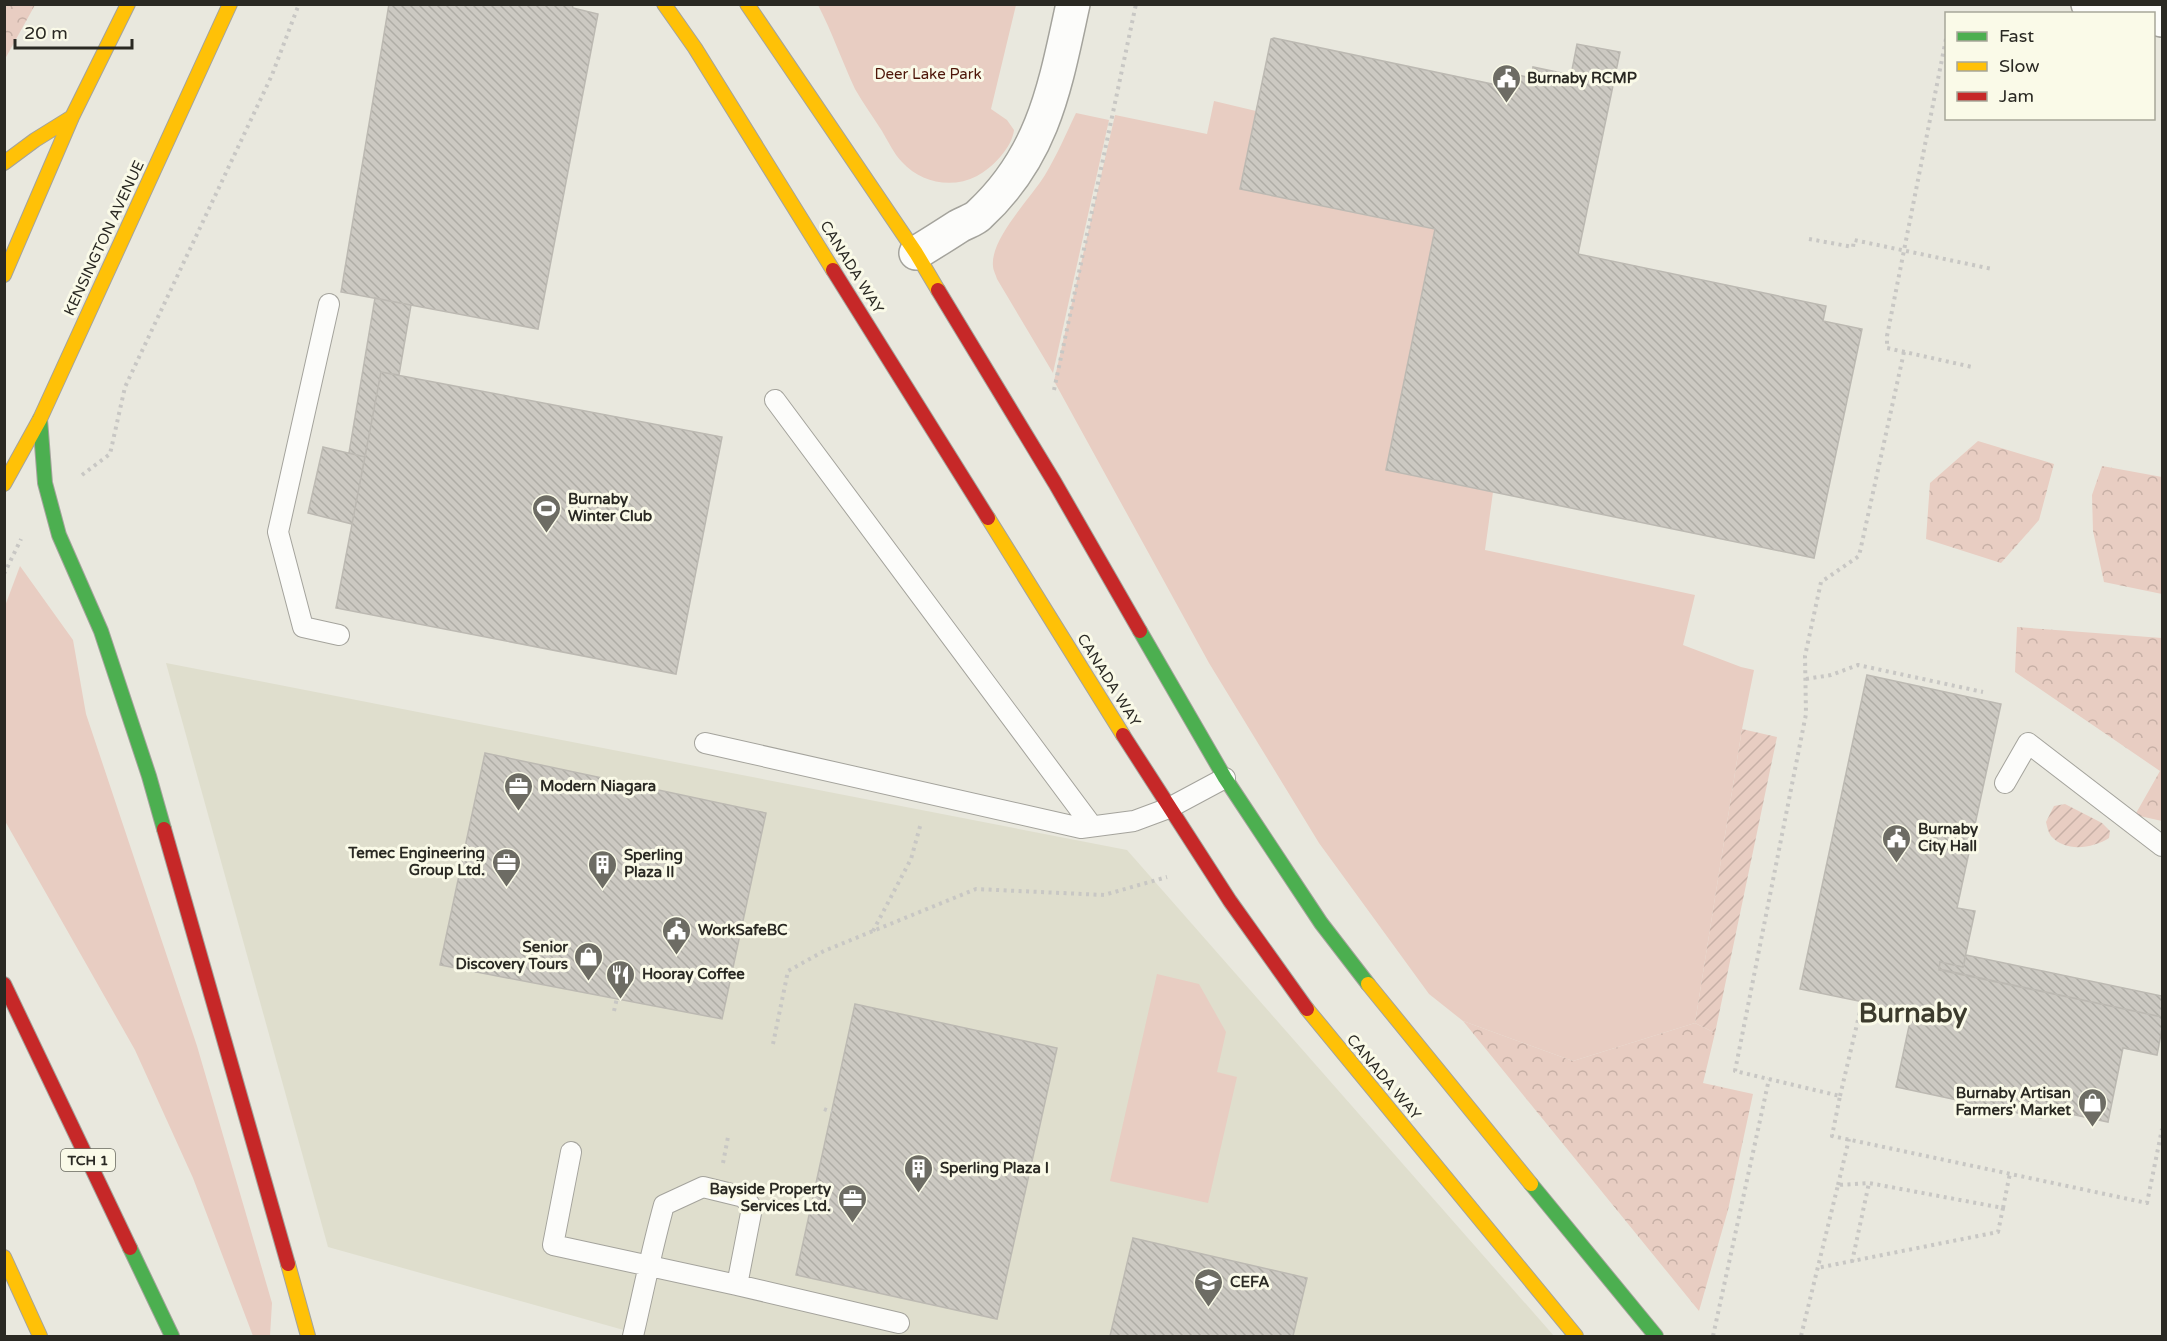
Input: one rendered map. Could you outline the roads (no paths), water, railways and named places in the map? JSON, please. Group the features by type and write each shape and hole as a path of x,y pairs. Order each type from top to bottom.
{"main road":[{"path":"4,275 72,117 128,4"},
{"name":"KENSINGTON AVENUE","path":"4,484 40,419 230,4"},
{"name":"CANADA WAY","path":"664,4 695,48 1169,808 1230,901 1302,1004 1576,1336"},
{"path":"747,4 916,253 1055,483 1225,778 1321,923 1409,1036 1656,1336"},
{"path":"4,163 72,117"},
{"path":"40,419 45,483 51,507 60,536 101,631 149,776 308,1336"},
{"name":"TCH 1","path":"4,984 172,1336"},
{"path":"4,1257 40,1336"},
{"path":"4,1263 14,1276"}],"street":[{"path":"916,253 978,217 1026,157 1038,136 1050,102 1073,4"},
{"path":"2088,4 2122,12"}],"lane":[{"path":"329,304 278,532 303,627 339,635"},
{"path":"775,400 1092,826"},
{"path":"705,743 1081,828 1134,821 1169,808 1225,778"},
{"path":"2005,783 2028,743 2163,846"},
{"path":"571,1152 553,1245 899,1323"},
{"path":"633,1336 664,1205 703,1187 744,1197 752,1208 737,1285"}],"place":[{"name":"Burnaby RCMP","path":"1506,104"},
{"name":"Burnaby Winter Club","path":"547,534"},
{"name":"Modern Niagara","path":"519,812"},
{"name":"Burnaby City Hall","path":"1897,864"},
{"name":"Temec Engineering Group Ltd.","path":"506,888"},
{"name":"Sperling Plaza II","path":"603,890"},
{"name":"WorkSafeBC","path":"677,956"},
{"name":"Senior Discovery Tours","path":"589,982"},
{"name":"Hooray Coffee","path":"621,1000"},
{"name":"Burnaby Artisan Farmers' Market","path":"2092,1128"},
{"name":"Sperling Plaza I","path":"919,1194"},
{"name":"Bayside Property Services Ltd.","path":"852,1224"},
{"name":"CEFA","path":"1209,1308"}],"district":[{"name":"Burnaby","path":"1913,1013"}],"park label":[{"name":"Deer Lake Park","path":"928,74"}]}
